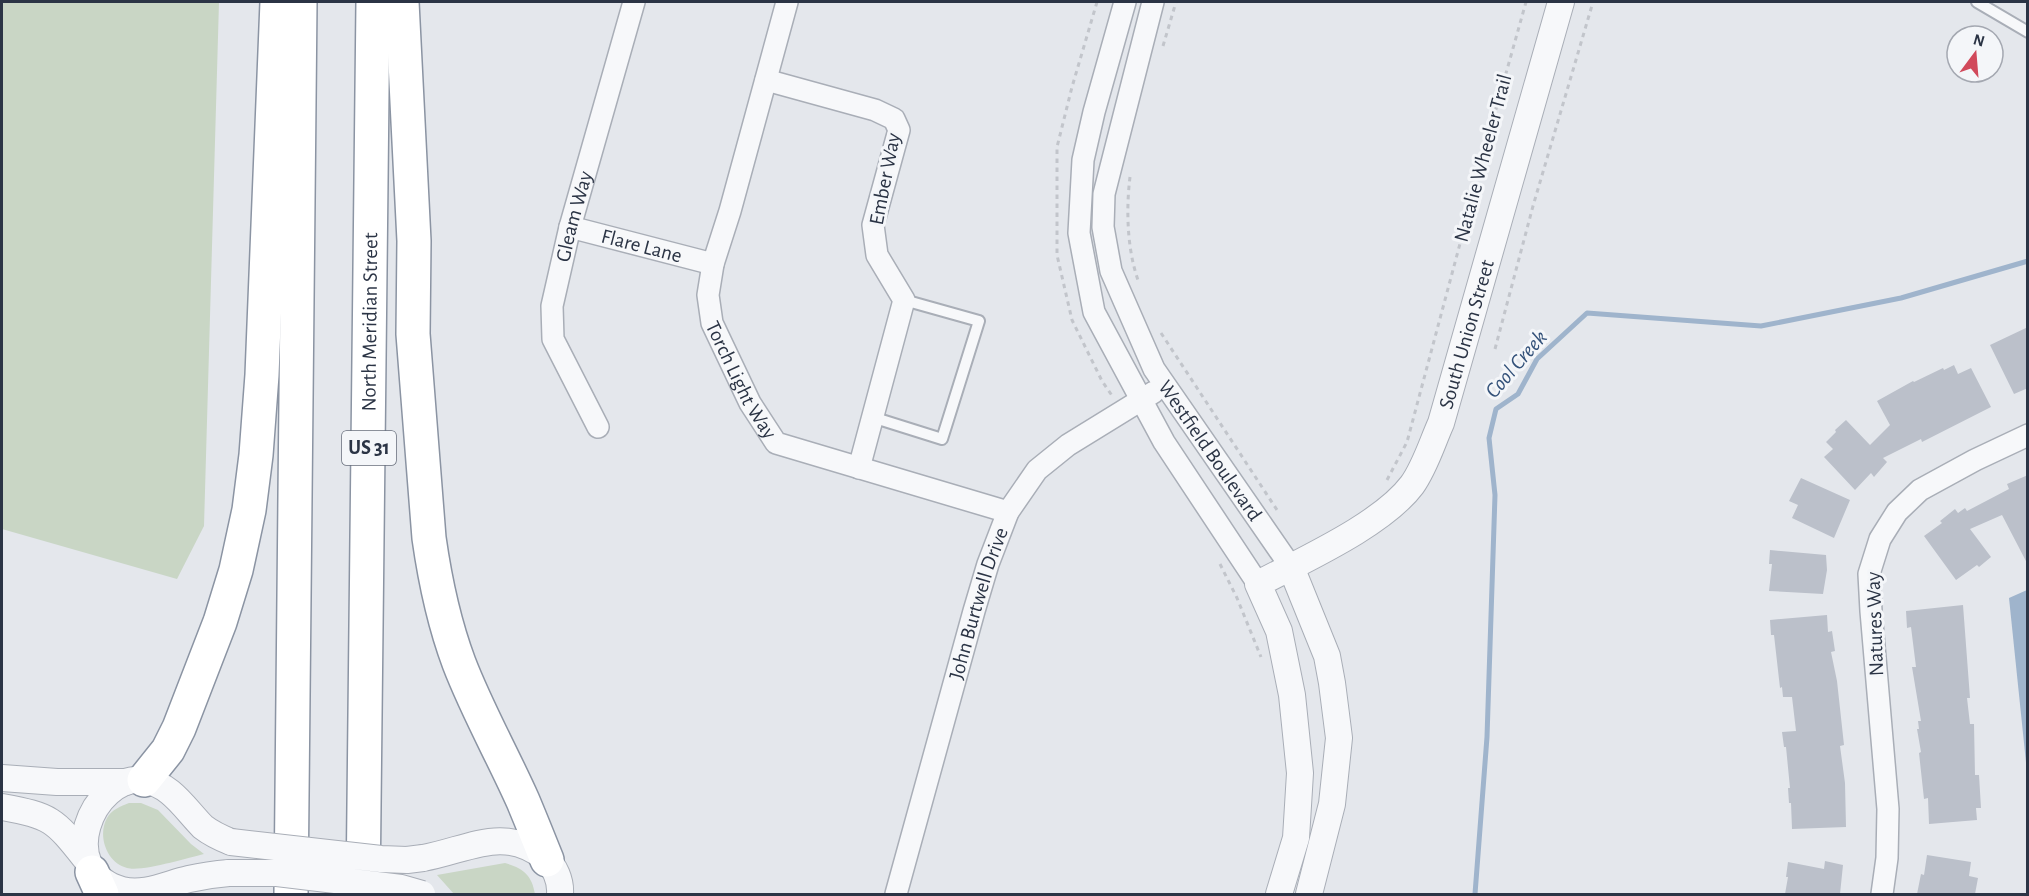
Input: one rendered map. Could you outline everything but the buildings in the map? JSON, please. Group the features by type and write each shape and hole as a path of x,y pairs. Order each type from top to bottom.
{"highway":[{"path":"134,781 168,750 184,718 220,622 236,570 249,510 263,365 277,2"},
{"path":"291,894 300,2"},
{"name":"North Meridian Street","path":"363,894 373,2"},
{"path":"402,2 414,240 413,334 426,512 433,570 440,602 472,697 522,800 559,884"}],"street":[{"name":"Gleam Way","path":"598,427 554,339 552,306 570,227 634,2"},
{"name":"Torch Light Way","path":"787,2 730,211 713,264 708,295 712,323 750,403 776,443 1008,512"},
{"name":"Westfield Boulevard","path":"1125,2 1094,111 1083,160 1079,233 1094,312 1164,442 1258,584 1279,631 1292,695 1300,773 1296,838 1279,894"},
{"name":"Westfield Boulevard","path":"1153,2 1104,194 1103,227 1111,271 1154,369 1290,567 1327,656 1339,738 1332,804 1309,894"},
{"name":"South Union Street","path":"1258,584 1344,538 1384,512 1411,485 1423,464 1442,423 1561,2"},
{"name":"Ember Way","path":"766,80 875,110 894,119 899,129 873,225 877,255 904,300"},
{"name":"Flare Lane","path":"570,227 713,264"},
{"path":"859,468 904,300"},
{"name":"John Burtwell Drive","path":"897,894 988,564 1008,512 1037,470 1068,445 1166,386"},
{"name":"Natures Way","path":"1882,894 1887,858 1888,809 1870,610 1869,574 1880,539 1897,512 1920,490 2028,435"},
{"path":"2,778 57,782 134,781 157,784 172,793 210,832 231,842 407,860 505,840 520,843 535,851 559,884"},
{"path":"93,875 87,829 95,809 104,797 134,781"},
{"path":"2,807 49,819 59,826 93,875 122,890 137,892 187,879 230,873 260,872 401,888 422,894"}],"lane":[{"path":"1977,2 2028,32"},
{"path":"872,417 942,439 979,321 904,300"}],"path":[{"path":"1161,53 1176,2"},
{"name":"Natalie Wheeler Trail","path":"1385,483 1407,442 1526,2"},
{"path":"1495,349 1533,206 1593,2"},
{"path":"1131,168 1127,203 1134,268 1140,287"},
{"path":"1155,324 1285,522"}],"green space":[{"path":"2,2 219,2 204,526 177,579 2,529"},
{"path":"129,803 141,803 158,810 204,854 134,869 114,861 106,848 104,825 111,813"},
{"path":"505,863 526,873 532,882 535,894 454,894 437,875"}],"water":[{"path":"2027,590 2027,772 2009,598"}],"waterway":[{"name":"Cool Creek","path":"1475,894 1487,737 1495,495 1489,438 1496,409 1518,394 1537,359 1587,313 1761,326 1901,298 2028,261"}]}
